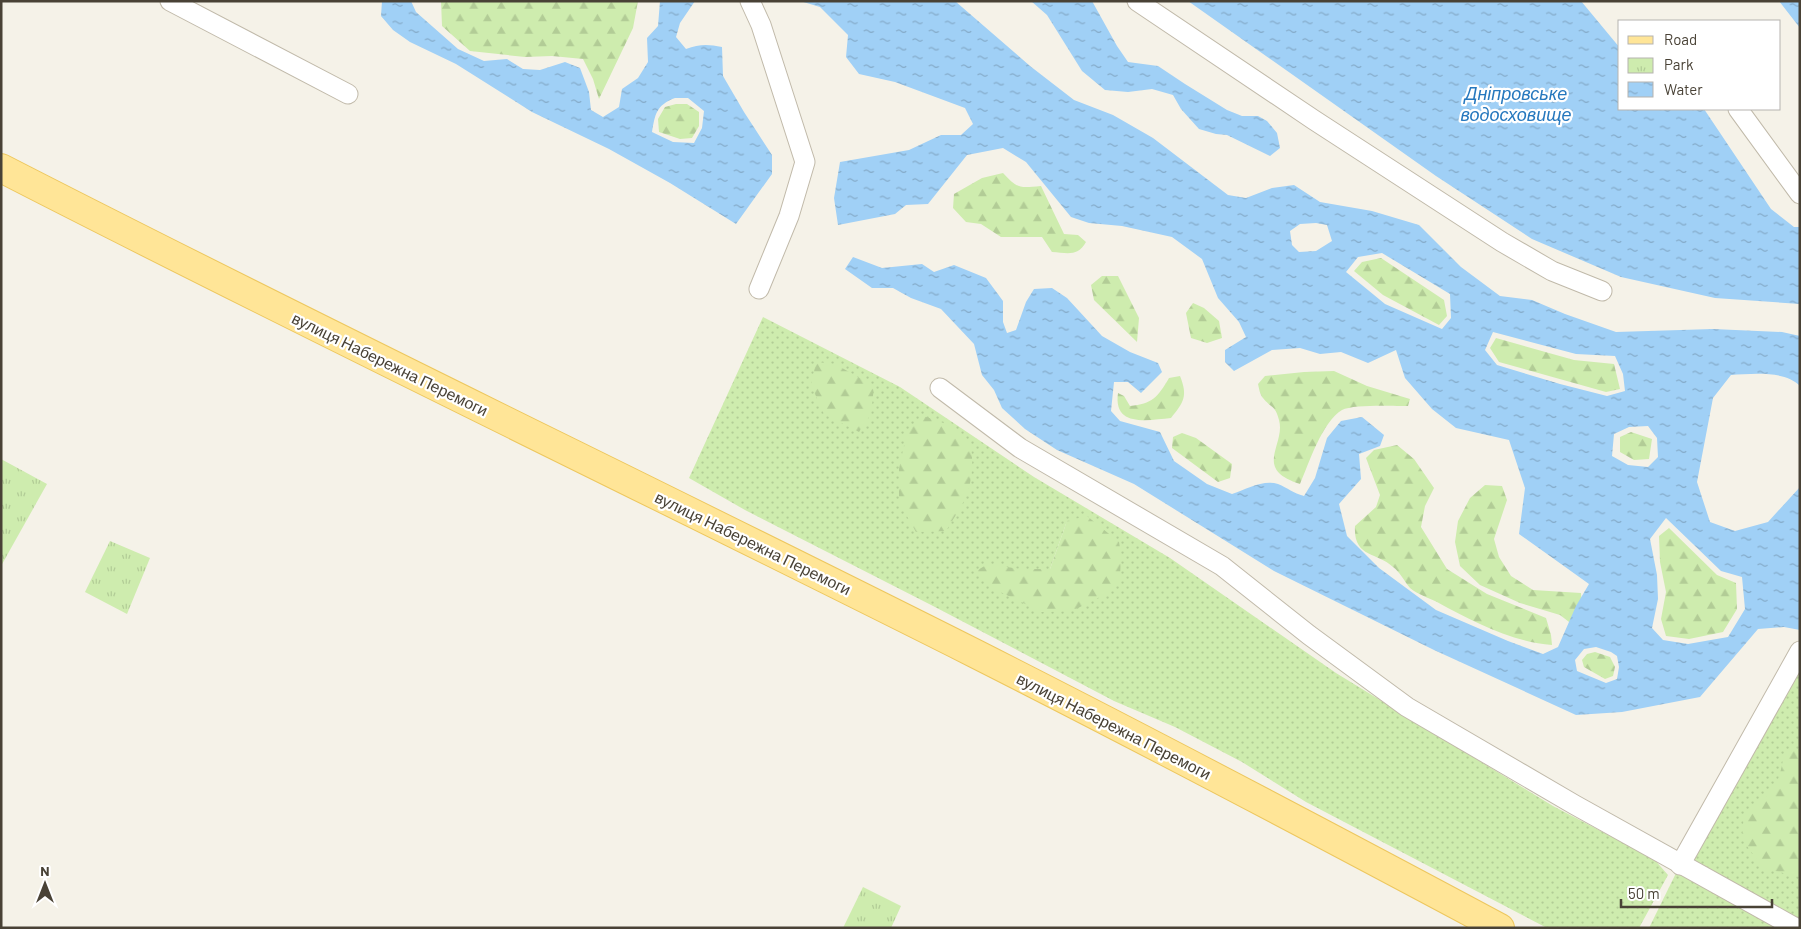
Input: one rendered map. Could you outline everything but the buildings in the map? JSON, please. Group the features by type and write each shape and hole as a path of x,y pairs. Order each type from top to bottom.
{"main road":[{"name":"вулиця Набережна Перемоги","path":"1,168 191,266 964,648 1364,855 1500,928"}],"street":[{"path":"170,1 348,94"},
{"path":"750,1 760,25 805,162 790,216 759,289"},
{"path":"1137,1 1314,120 1502,242 1552,271 1602,291"},
{"path":"1739,110 1800,194"},
{"path":"940,388 1020,448 1222,566 1407,707 1680,865 1796,928"},
{"path":"1680,865 1797,656"}],"green space":[{"path":"441,1 638,1 633,28 599,99 593,79 583,59 552,56 525,57 470,51 442,26"},
{"path":"687,104 699,112 699,126 692,138 680,139 659,132 658,119 665,107"},
{"path":"1003,173 1016,185 1028,187 1041,186 1064,234 1078,235 1086,242 1083,247 1072,253 1052,252 1042,237 1001,237 981,224 966,222 953,208 954,194 982,178"},
{"path":"1381,258 1444,300 1447,316 1439,325 1383,295 1354,271 1362,262"},
{"path":"1102,276 1118,276 1139,318 1137,342 1094,300 1091,285"},
{"path":"1193,303 1204,308 1219,321 1222,338 1207,343 1191,338 1186,313"},
{"path":"763,317 900,387 1034,477 1170,558 1336,673 1553,806 1654,859 1668,875 1639,928 1547,928 1306,802 1242,762 1175,727 1114,701 745,510 689,478","holes":["1067,521 1042,612 1020,569 1050,569"]},
{"path":"1496,338 1574,360 1614,364 1620,389 1606,392 1499,362 1490,348"},
{"path":"816,362 835,364 874,386 871,414 859,432 824,414 811,385"},
{"path":"1334,371 1367,386 1410,399 1408,406 1364,406 1342,410 1322,433 1300,484 1286,478 1277,471 1274,464 1280,429 1278,415 1275,409 1262,397 1258,384 1265,376"},
{"path":"1180,376 1184,394 1182,403 1171,418 1153,420 1134,419 1127,417 1121,412 1118,404 1118,393 1124,396 1130,406 1138,405 1158,395 1169,378"},
{"path":"922,416 956,430 966,438 971,449 972,474 969,489 963,504 946,531 916,532 899,502 899,469 907,431"},
{"path":"1631,432 1652,439 1649,459 1634,460 1620,452 1620,437"},
{"path":"1182,433 1196,438 1232,464 1230,478 1218,482 1172,448 1173,437"},
{"path":"1397,445 1414,459 1434,488 1425,506 1421,527 1447,569 1487,594 1546,618 1552,645 1522,640 1492,630 1420,594 1410,588 1400,574 1387,562 1367,553 1358,544 1355,536 1355,526 1376,507 1380,495 1366,458 1374,450"},
{"path":"1,459 47,484 1,566"},
{"path":"1485,485 1502,486 1507,500 1494,539 1499,557 1511,576 1533,590 1581,593 1582,610 1573,625 1560,615 1520,603 1480,585 1460,566 1455,542 1458,521 1470,498"},
{"path":"1087,516 1119,542 1121,554 1120,578 1102,596 1072,611 1042,612 990,587 976,571 988,564 1020,569 1050,569 1067,521"},
{"path":"1669,528 1717,575 1736,583 1737,609 1723,632 1689,639 1666,636 1661,619 1666,592 1660,562 1659,536"},
{"path":"110,541 150,558 127,614 85,592"},
{"path":"1800,650 1800,928 1649,928 1680,865"},
{"path":"1595,652 1610,657 1615,667 1613,676 1605,679 1584,667 1582,660 1587,654"},
{"path":"1800,748 1800,877 1763,868 1742,839 1744,813 1773,790 1779,776 1784,754"},
{"path":"863,887 901,906 891,928 843,928"}],"water":[{"path":"382,1 411,1 416,12 458,49 484,61 507,59 523,69 540,70 565,62 580,68 589,92 591,110 603,117 619,107 622,89 638,78 648,62 647,38 658,26 660,1 695,1 680,23 676,37 686,49 704,45 722,47 723,76 772,155 772,174 736,224 670,183 609,149 532,112 456,64 410,42 393,30 381,16","holes":["675,98 688,98 704,111 702,128 694,143 673,142 652,132 660,107"]},
{"path":"800,1 955,1 1030,66 1074,100 1113,115 1153,138 1228,195 1246,198 1272,188 1294,185 1320,202 1372,211 1419,225 1461,267 1500,296 1532,300 1616,332 1713,329 1782,332 1800,336 1800,386 1786,377 1777,375 1731,375 1713,398 1697,482 1710,522 1735,531 1768,522 1800,487 1800,630 1784,627 1758,629 1700,697 1622,712 1576,715 1434,650 1274,571 1134,484 1057,450 1025,429 1002,408 994,390 982,375 974,344 941,309 911,298 893,288 872,288 845,269 853,257 882,268 922,264 934,272 954,265 986,278 1003,301 1003,322 1007,333 1016,330 1026,302 1034,289 1052,288 1067,298 1102,336 1130,352 1158,363 1162,372 1141,393 1128,382 1114,382 1111,411 1120,421 1160,432 1174,461 1207,484 1232,494 1255,485 1273,483 1304,496 1315,478 1327,438 1341,421 1362,417 1384,435 1380,446 1359,454 1361,479 1339,504 1347,536 1379,568 1436,610 1543,654 1558,647 1576,606 1589,584 1519,534 1525,488 1509,440 1456,428 1432,409 1405,378 1396,350 1368,363 1341,352 1320,354 1300,348 1272,350 1234,371 1225,362 1225,350 1246,337 1239,322 1218,298 1202,259 1172,237 1122,226 1089,223 1071,217 1026,162 1003,148 967,155 928,204 906,205 895,214 838,225 834,198 840,162 909,150 941,135 961,135 973,124 965,108 895,82 859,74 846,57 848,35 820,7","holes":["1316,223 1327,225 1332,241 1316,251 1299,252 1292,245 1290,231 1300,224","1382,253 1450,294 1451,318 1442,329 1385,304 1346,272 1358,257","1493,332 1576,354 1615,356 1623,374 1625,391 1607,396 1497,365 1485,350","1648,426 1657,438 1658,457 1648,467 1628,465 1612,456 1614,434 1629,427","1666,518 1721,571 1742,577 1745,609 1728,637 1688,644 1663,640 1652,628 1658,599 1657,575 1650,539","1596,647 1611,652 1617,656 1619,667 1617,679 1606,683 1577,671 1575,660 1584,649"]},
{"path":"1031,1 1092,1 1128,62 1158,66 1227,110 1242,116 1258,116 1267,121 1277,133 1280,148 1270,156 1227,135 1199,129 1181,109 1173,95 1152,89 1128,92 1105,90 1082,71 1047,15"},
{"name":"Дніпровське водосховище","path":"1188,1 1581,1 1618,46 1618,110 1705,110 1771,209 1794,227 1800,227 1800,304 1715,298 1621,277 1532,239 1436,176"},
{"path":"1779,1 1800,1 1800,28"}]}
